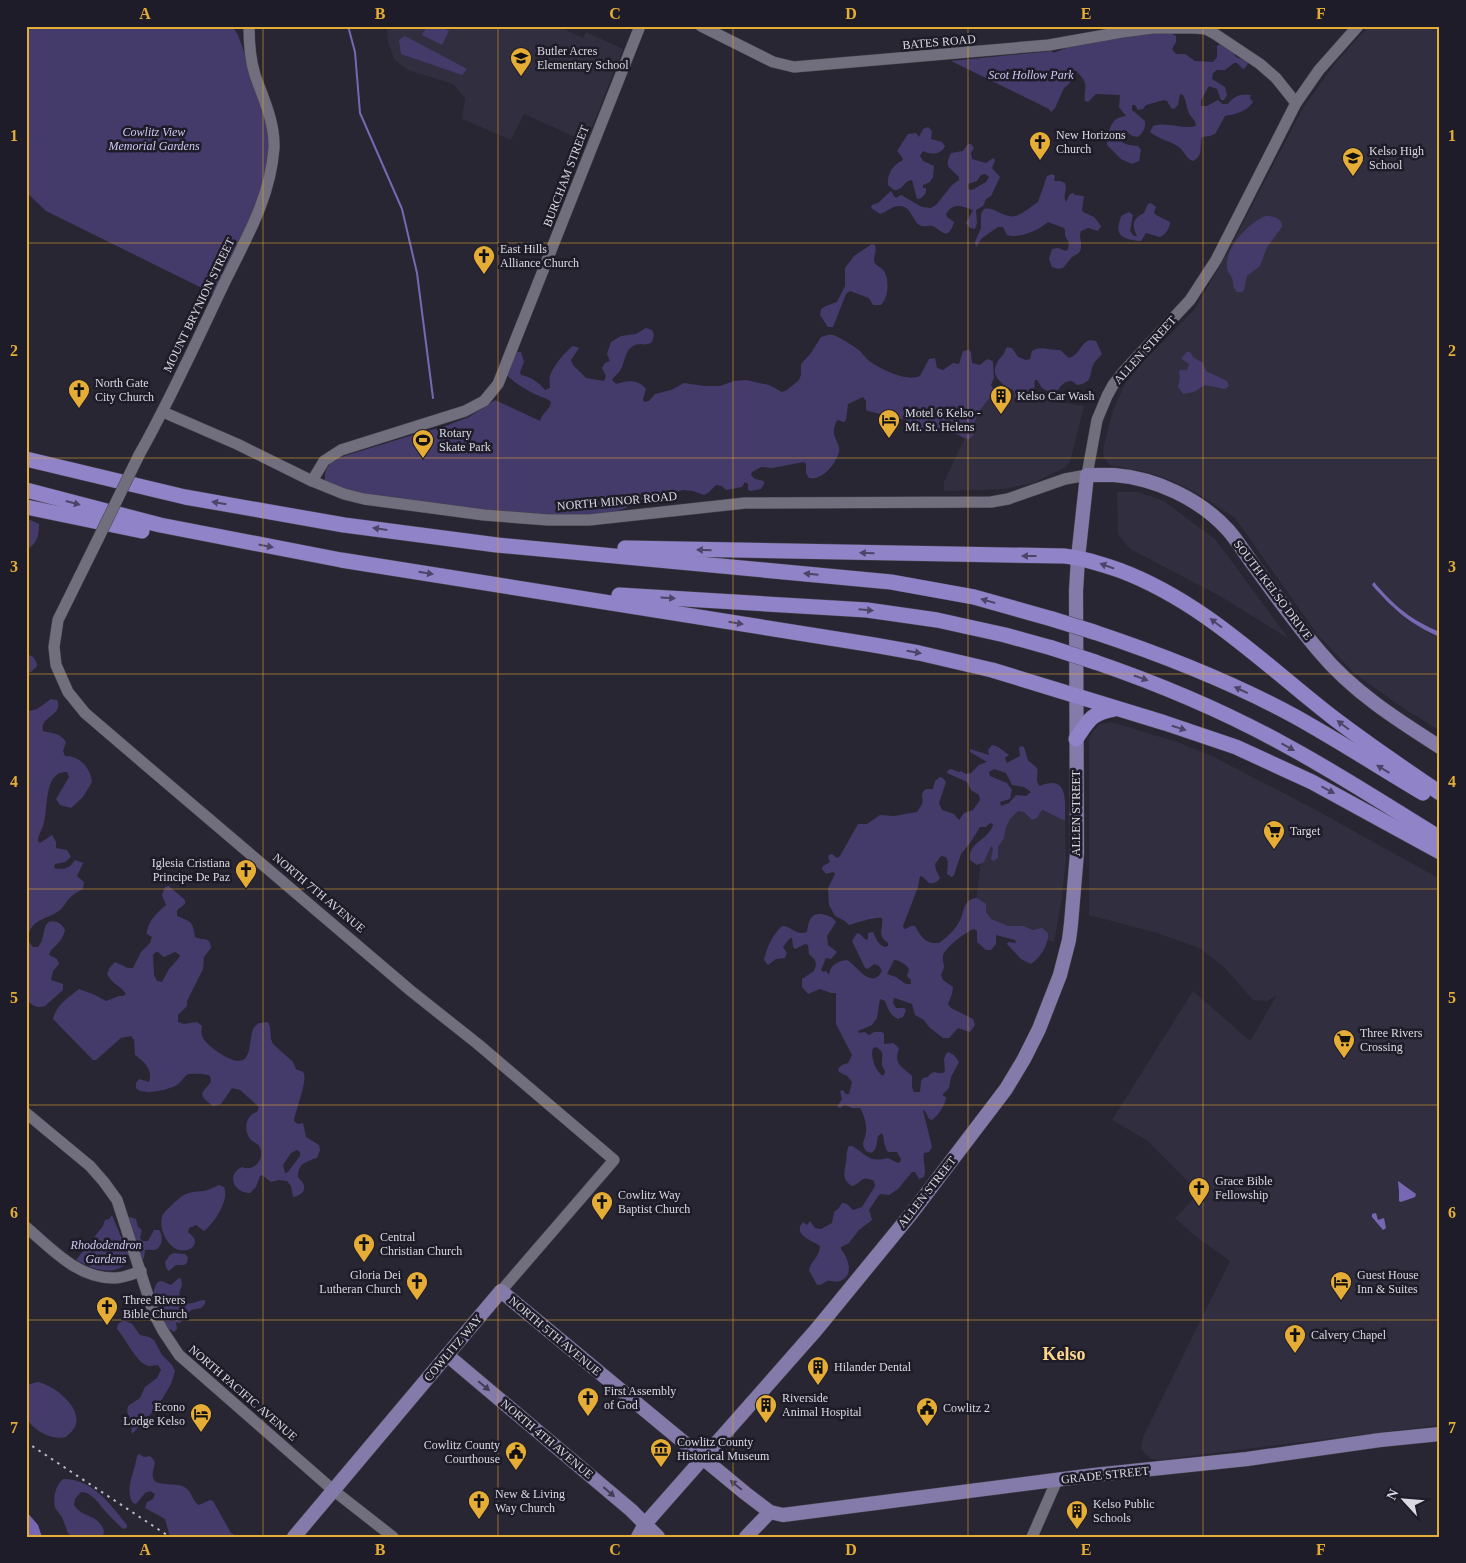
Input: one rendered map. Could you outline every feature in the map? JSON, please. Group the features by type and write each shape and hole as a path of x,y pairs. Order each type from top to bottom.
{"highway":[{"path":"26,459 221,504 344,524 497,545 891,582 974,596 1137,646 1206,674 1295,717 1440,802"},
{"path":"26,490 128,517 342,560 920,653 992,670 1198,734 1264,759 1353,803 1440,852"},
{"path":"26,507 172,537 232,539"},
{"path":"497,545 1078,558 1090,560 1140,578 1195,608 1225,629 1337,720 1440,793"},
{"path":"532,590 867,610 937,620 1005,635 1095,662 1187,696 1287,746 1440,838"},
{"path":"1076,740 1092,716 1115,708"}],"main road":[{"name":"SOUTH KELSO DRIVE","path":"1088,476 1114,475 1143,481 1180,494 1200,506 1227,530 1314,645 1335,668 1364,695 1397,720 1440,747"},
{"name":"ALLEN STREET","path":"638,1537 645,1524 816,1330 911,1214 996,1103 1024,1059 1039,1029 1052,997 1069,940 1077,853 1076,591 1088,476"},
{"name":"NORTH 5TH AVENUE","path":"501,1291 770,1512"},
{"name":"COWLITZ WAY","path":"294,1537 501,1291"},
{"name":"NORTH 4TH AVENUE","path":"447,1355 631,1510 658,1537"},
{"name":"GRADE STREET","path":"770,1512 782,1515 1440,1434"},
{"path":"746,1537 770,1512"}],"street":[{"name":"MOUNT BRYNION STREET","path":"58,620 139,456 163,412 262,206 272,168 274,146 266,102 255,73 249,44 249,26"},
{"name":"BURCHAM STREET","path":"312,481 324,461 341,450 466,411 484,401 498,384 640,26"},
{"name":"BATES ROAD","path":"701,26 773,62 794,67 1048,45 1153,28 1195,28 1214,34 1260,64 1276,78 1296,103"},
{"name":"ALLEN STREET","path":"1088,476 1097,420 1107,396 1124,371 1190,300 1216,260 1296,103 1319,70 1358,26"},
{"name":"NORTH MINOR ROAD","path":"163,412 344,494 364,500 484,516 589,520 745,503 991,502 1008,499 1065,479 1088,476"},
{"name":"NORTH 7TH AVENUE","path":"58,620 54,647 56,666 68,692 85,712 614,1160"},
{"name":"NORTH PACIFIC AVENUE","path":"26,1113 90,1166 117,1200 154,1314 162,1331 179,1356 333,1490 393,1537"},
{"name":"COWLITZ WAY","path":"501,1291 614,1160"},
{"path":"26,1227 82,1272 95,1276 115,1278 141,1271"},
{"path":"1032,1537 1057,1480"}],"shaded area":[{"name":"Butler Acres Elementary School","path":"387,26 558,26 583,38 586,32 623,49 586,142 524,114 511,140 462,119 465,98 453,84 408,70 394,59 388,42"},
{"path":"1369,26 1440,26 1440,731 1400,706 1354,673 1317,634 1235,518 1198,494 1175,482 1147,472 1110,465 1104,458 1103,449 1113,410 1125,384 1141,364 1195,309 1231,246 1303,108 1337,61"},
{"path":"987,391 1084,406 1070,462 1064,468 1033,483 1003,489 944,491 944,482"},
{"path":"1117,492 1138,492 1164,501 1216,540 1288,638 1218,595 1130,549 1118,534"},
{"path":"1374,582 1404,612 1440,632 1440,637 1420,627 1403,615 1372,585"},
{"path":"1111,722 1177,742 1212,756 1316,810 1440,879 1440,1425 1158,1460 1151,1459 1141,1448 1143,1437 1230,1261 1195,1236 1175,1218 1199,1193 1148,1141 1112,1120 1193,991 1250,1041 1277,995 1267,1001 1253,1000 1224,967 1199,948 1157,933 1089,915 1089,739 1100,724"},
{"path":"1021,801 1065,821 1066,859 1062,898 1054,942 974,920 982,851"},
{"path":"1398,1181 1416,1194 1415,1197 1399,1201"},
{"path":"1376,1213 1378,1220 1384,1218 1386,1228 1383,1230 1372,1217 1372,1214"},
{"path":"26,1511 38,1525 42,1537 26,1537"}],"green space":[{"name":"Cowlitz View Memorial Gardens","path":"26,26 232,26 238,35 260,97 266,118 269,140 262,185 254,209 214,294 46,211 26,192"},
{"path":"427,26 439,26 449,31 442,45 422,35"},
{"name":"Scot Hollow Park","path":"1169,32 1176,36 1176,42 1172,49 1176,54 1185,54 1195,61 1213,62 1217,57 1217,46 1222,43 1230,47 1236,57 1247,61 1248,64 1243,69 1237,63 1234,63 1225,70 1217,70 1213,73 1212,79 1225,87 1227,95 1224,100 1221,100 1217,89 1209,86 1201,100 1201,106 1207,106 1218,100 1222,104 1228,104 1235,97 1244,94 1251,95 1250,98 1253,102 1244,110 1225,116 1215,134 1202,137 1200,154 1193,161 1179,147 1150,132 1153,126 1159,125 1196,126 1183,95 1180,94 1178,105 1174,109 1164,100 1146,105 1143,109 1138,110 1135,105 1132,105 1132,110 1145,123 1144,130 1138,137 1132,136 1125,130 1120,135 1123,143 1138,146 1141,150 1139,161 1132,164 1121,159 1107,145 1112,123 1118,118 1126,116 1119,107 1120,95 1096,94 1088,102 1085,101 1084,81 1077,72 1068,70 1066,75 1071,77 1070,83 1064,88 1055,108 1051,112 1049,109 951,61 1052,51 1053,53 1105,34"},
{"path":"405,36 467,69 462,75 401,54 399,40"},
{"path":"928,127 932,131 931,139 942,142 945,146 938,153 932,154 923,151 920,156 923,161 934,166 933,177 930,182 923,185 923,188 926,188 924,196 917,199 912,180 909,180 899,189 894,190 888,185 889,177 896,164 903,160 897,151 908,134 916,133 919,137 923,129"},
{"path":"968,144 971,144 974,148 971,153 972,159 986,163 993,158 995,160 992,168 1000,177 991,196 986,199 983,206 976,210 977,223 975,229 970,228 966,223 973,210 961,206 954,206 946,214 954,222 952,228 947,233 933,226 919,225 904,207 894,207 880,214 871,208 872,205 878,203 891,191 896,198 901,195 922,207 931,208 936,205 952,185 959,180 959,177 950,169 948,164 951,153 963,151","holes":["985,174 989,177 986,182 972,190 968,189 968,184 977,181 981,175"]},
{"path":"1052,174 1055,176 1054,181 1065,183 1066,202 1070,194 1073,193 1084,196 1083,212 1094,217 1101,226 1098,231 1088,228 1081,231 1079,253 1072,257 1063,268 1052,267 1049,259 1052,249 1058,248 1066,251 1069,243 1065,236 1064,228 1048,222 1034,231 1017,236 1007,235 1003,227 998,227 982,238 976,247 975,242 981,228 981,214 984,209 1009,216 1021,214 1038,202 1047,176"},
{"path":"1151,203 1156,207 1154,212 1156,215 1170,222 1166,233 1160,237 1146,233 1141,241 1135,241 1122,236 1118,231 1121,216 1129,212 1133,215 1130,231 1134,236 1137,236 1134,222 1137,217 1144,213 1148,204"},
{"path":"1265,216 1277,218 1281,222 1282,227 1267,247 1260,266 1247,276 1244,290 1237,292 1234,289 1232,278 1227,269 1227,259 1234,244 1245,230"},
{"path":"872,244 876,247 874,262 882,268 887,280 887,289 883,302 881,305 873,305 869,298 850,291 846,294 833,327 828,327 820,315 821,309 837,302 845,286 845,268 854,256"},
{"path":"646,328 652,330 654,335 652,342 635,345 630,348 622,368 612,380 616,384 632,381 639,383 646,389 644,402 649,401 655,394 671,390 684,383 720,386 734,381 746,380 769,385 782,392 799,380 801,364 821,337 830,335 836,336 851,345 877,366 889,372 909,377 920,376 929,359 935,358 937,368 943,370 953,363 959,364 963,351 969,350 972,363 980,365 987,359 993,361 994,378 991,385 994,390 981,408 974,424 974,433 969,439 940,429 918,428 906,420 868,411 866,410 866,401 863,397 848,404 846,420 844,422 838,420 836,422 834,436 839,452 835,462 828,471 819,477 809,478 804,462 772,468 761,467 752,472 751,475 755,479 764,481 761,489 748,490 748,484 745,482 742,487 726,490 722,486 716,485 704,495 682,490 652,502 642,499 633,505 605,516 516,516 353,493 329,484 325,480 325,472 332,462 338,458 443,427 469,417 495,400 540,421 551,402 522,387 507,375 515,352 521,352 524,362 520,372 521,375 534,380 545,390 550,388 550,378 554,368 563,355 573,346 579,348 571,360 573,365 586,378 604,381 606,376 602,368 605,363 610,361 607,354 611,342 621,336 636,334"},
{"path":"1090,340 1096,341 1102,354 1092,367 1089,380 1083,384 1077,385 1072,381 1068,381 1053,394 1042,388 1037,380 1035,380 1033,398 1027,401 1015,397 1013,390 1004,385 996,375 995,371 998,360 1003,356 1007,347 1012,348 1018,357 1026,360 1030,359 1032,351 1039,348 1060,350 1069,358 1076,354"},
{"path":"1187,352 1190,352 1193,357 1203,363 1206,371 1227,381 1229,386 1225,389 1205,385 1194,392 1183,394 1178,387 1179,373 1180,370 1187,370 1189,364 1182,357"},
{"path":"26,518 39,524 39,532 33,545 26,550"},
{"path":"28,655 32,656 37,666 27,673 26,657"},
{"path":"51,699 57,700 57,709 44,722 43,731 61,736 66,742 63,751 65,756 80,760 87,767 92,782 83,797 71,808 60,805 56,799 69,777 67,772 60,773 54,777 48,791 43,827 38,841 40,843 52,835 56,842 56,848 67,850 71,857 65,862 55,864 54,868 66,868 75,860 83,863 77,876 84,882 83,889 75,893 56,913 34,924 29,933 28,939 30,944 33,947 38,947 42,941 45,926 49,922 57,922 65,930 49,955 57,959 59,964 53,971 51,980 63,984 63,990 45,1006 37,1007 26,999 26,707 30,711 37,709"},
{"path":"992,745 1001,749 1009,755 1005,758 1007,763 1020,756 1019,748 1021,746 1024,747 1028,760 1037,768 1037,782 1040,786 1049,783 1061,787 1065,798 1065,821 1042,810 1037,818 1032,820 1024,812 1018,811 1010,819 1006,827 1004,838 998,847 998,858 993,861 991,859 993,848 991,846 984,862 977,865 970,860 970,854 975,845 988,834 993,824 990,823 986,827 980,827 961,854 952,877 947,874 948,862 946,857 941,856 935,864 940,878 938,881 929,883 920,876 918,887 903,926 904,929 915,926 926,941 939,943 957,925 966,904 972,899 977,898 986,904 986,912 991,919 1008,926 1023,926 1033,930 1042,928 1048,933 1047,942 1041,955 1031,964 1021,959 1007,944 1008,942 1016,943 1015,940 996,935 996,944 991,950 986,950 977,942 977,931 974,929 951,944 943,956 944,966 941,975 943,980 953,987 948,1004 951,1008 973,1019 975,1025 970,1032 958,1028 949,1038 943,1038 929,1027 924,1020 915,1015 912,1004 894,998 893,1003 896,1008 904,1008 906,1010 903,1017 898,1019 893,1016 885,1001 880,999 877,1018 872,1025 858,1031 859,1033 865,1032 869,1035 874,1032 882,1032 884,1034 884,1044 893,1043 899,1048 897,1054 898,1062 912,1076 914,1092 920,1092 923,1078 928,1077 933,1072 943,1073 945,1071 944,1059 948,1052 954,1055 959,1062 951,1077 949,1088 943,1094 946,1100 939,1113 932,1120 929,1119 923,1110 932,1147 929,1152 924,1153 924,1177 919,1179 915,1172 912,1172 898,1189 889,1195 879,1195 869,1210 872,1220 859,1230 849,1243 841,1247 849,1266 849,1271 845,1278 836,1282 827,1281 817,1285 809,1270 819,1253 820,1246 804,1237 801,1234 800,1227 803,1222 807,1225 810,1221 815,1228 821,1229 832,1223 834,1212 842,1203 847,1204 853,1210 862,1207 875,1186 874,1181 866,1178 852,1186 845,1179 844,1174 849,1146 876,1160 888,1158 898,1163 901,1159 897,1152 888,1152 882,1133 878,1136 876,1148 871,1153 866,1151 863,1144 866,1126 860,1108 852,1108 845,1105 840,1108 837,1107 842,1099 840,1091 843,1090 846,1094 849,1094 852,1082 847,1076 839,1072 838,1069 848,1063 852,1055 836,1024 836,993 820,989 808,994 802,987 802,979 814,971 816,965 815,960 809,954 808,945 805,944 795,949 792,938 790,938 783,947 787,953 785,958 776,959 768,965 764,960 766,951 773,937 782,926 799,933 807,932 809,922 813,916 819,914 826,915 836,922 827,936 828,945 837,952 831,959 826,958 821,970 823,972 826,971 829,975 835,964 847,960 869,978 878,976 882,971 879,966 874,964 868,969 865,968 852,941 857,933 866,940 868,939 868,933 873,932 881,945 888,946 888,943 881,934 882,918 849,925 835,916 829,905 828,888 835,874 833,872 826,874 822,869 823,866 830,862 829,855 832,854 837,858 840,856 858,824 867,824 880,815 894,816 917,812 922,804 922,794 926,789 933,789 935,781 940,777 946,782 939,803 942,810 954,814 959,820 964,813 973,810 980,800 979,795 971,790 967,782 947,773 948,770 961,771 966,774 971,773 979,765 987,762 970,752 970,749 989,755 988,750","holes":["994,769 1006,773 1012,785 1024,787 1031,792 1026,796 1016,795 1009,803 1001,806 1000,802 1010,799 1012,790 1007,783 990,776 989,772","894,960 901,962 909,970 907,976 911,980 911,984 906,984 896,977 887,974","876,1047 882,1053 882,1065 885,1072 883,1076 874,1063 873,1048"]},
{"path":"169,886 185,900 185,904 177,910 177,916 190,923 195,937 208,940 211,948 204,957 203,969 187,1001 187,1006 178,1015 178,1022 184,1024 197,1022 202,1026 202,1036 210,1046 221,1054 239,1061 246,1058 248,1054 254,1027 259,1023 268,1022 273,1044 293,1062 296,1069 303,1072 303,1088 294,1121 298,1124 303,1123 306,1137 319,1145 320,1150 317,1158 306,1162 299,1169 298,1177 303,1183 304,1188 298,1196 293,1197 291,1186 287,1181 271,1182 262,1175 256,1187 250,1193 236,1187 233,1179 237,1170 242,1167 251,1168 255,1166 261,1155 259,1146 250,1139 246,1127 248,1119 257,1112 259,1107 240,1090 232,1088 221,1104 213,1106 202,1094 211,1082 210,1076 205,1074 188,1074 177,1085 168,1089 144,1092 136,1088 136,1083 139,1079 149,1082 150,1074 145,1063 135,1055 134,1040 131,1036 121,1038 96,1060 93,1060 53,1019 60,1005 79,989 106,1001 126,994 107,974 115,962 128,968 133,968 141,952 150,943 152,937 147,934 148,926 166,905 162,895 165,887","holes":["156,952 164,957 175,952 180,955 162,982 157,981 154,975 153,955","297,1150 300,1152 300,1156 288,1172 285,1173 283,1165 291,1153"]},
{"path":"219,1185 224,1187 225,1198 220,1211 212,1223 204,1231 196,1225 189,1228 188,1232 195,1241 194,1246 184,1250 177,1249 171,1245 166,1240 161,1225 164,1213 184,1195 192,1192 206,1191"},
{"name":"Rhododendron Gardens","path":"112,1215 121,1237 125,1237 128,1218 130,1217 136,1219 138,1227 142,1230 140,1238 142,1241 148,1241 154,1230 159,1230 162,1237 159,1247 156,1250 145,1250 144,1258 141,1261 132,1259 126,1254 126,1264 120,1268 108,1271 88,1266 76,1260 103,1226 105,1220 109,1219"},
{"path":"174,1253 185,1254 188,1257 187,1263 176,1265 169,1271 166,1268 165,1262"},
{"path":"179,1278 182,1285 179,1294 186,1303 205,1300 205,1304 201,1308 191,1310 180,1323 176,1322 177,1329 174,1332 169,1329 165,1331 155,1306 155,1287 158,1282 162,1281 171,1285"},
{"path":"124,1320 132,1324 140,1335 154,1340 162,1355 175,1371 171,1384 158,1406 132,1434 128,1406 140,1398 145,1387 157,1378 161,1370 158,1365 150,1366 141,1362 132,1351 117,1329 118,1324"},
{"path":"38,1382 58,1392 74,1410 76,1417 75,1426 66,1437 54,1437 42,1433 28,1420 25,1408 26,1386"},
{"path":"139,1454 144,1457 150,1456 154,1460 153,1476 156,1482 184,1487 199,1505 210,1500 213,1501 231,1533 243,1537 170,1537 165,1519 145,1508 147,1502 153,1499 155,1494 150,1491 145,1493 136,1504 133,1503 131,1498 131,1480"},
{"path":"63,1479 83,1483 100,1494 127,1527 125,1529 122,1528 93,1497 81,1492 75,1499 74,1505 98,1521 104,1531 103,1537 72,1537 55,1508 55,1492"}],"waterway":[{"path":"348,26 355,52 360,113 402,209 417,273 433,398"}],"railway":[{"path":"26,1442 170,1537"}],"place":[{"name":"Butler Acres Elementary School","path":"521,77"},
{"name":"New Horizons Church","path":"1040,161"},
{"name":"Kelso High School","path":"1353,177"},
{"name":"East Hills Alliance Church","path":"484,275"},
{"name":"North Gate City Church","path":"79,409"},
{"name":"Kelso Car Wash","path":"1001,415"},
{"name":"Motel 6 Kelso - Mt. St. Helens","path":"889,439"},
{"name":"Rotary Skate Park","path":"423,459"},
{"name":"Target","path":"1274,850"},
{"name":"Iglesia Cristiana Principe De Paz","path":"246,889"},
{"name":"Three Rivers Crossing","path":"1344,1059"},
{"name":"Grace Bible Fellowship","path":"1199,1207"},
{"name":"Cowlitz Way Baptist Church","path":"602,1221"},
{"name":"Central Christian Church","path":"364,1263"},
{"name":"Gloria Dei Lutheran Church","path":"417,1301"},
{"name":"Guest House Inn & Suites","path":"1341,1301"},
{"name":"Three Rivers Bible Church","path":"107,1326"},
{"name":"Calvery Chapel","path":"1295,1354"},
{"name":"Hilander Dental","path":"818,1386"},
{"name":"First Assembly of God","path":"588,1417"},
{"name":"Riverside Animal Hospital","path":"766,1424"},
{"name":"Cowlitz 2","path":"927,1427"},
{"name":"Econo Lodge Kelso","path":"201,1433"},
{"name":"Cowlitz County Historical Museum","path":"661,1468"},
{"name":"Cowlitz County Courthouse","path":"516,1471"},
{"name":"New & Living Way Church","path":"479,1520"},
{"name":"Kelso Public Schools","path":"1077,1530"}],"district":[{"name":"Kelso","path":"1064,1354"}]}
